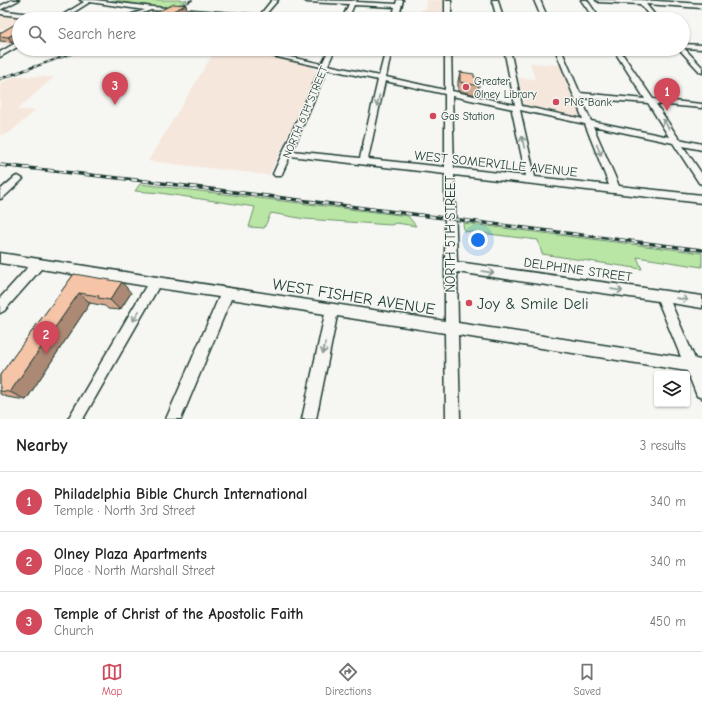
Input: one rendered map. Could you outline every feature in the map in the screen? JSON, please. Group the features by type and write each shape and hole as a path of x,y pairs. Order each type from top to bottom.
{"street":[{"path":"0,8 16,0"},
{"path":"83,0 153,9 196,12"},
{"path":"70,12 90,0"},
{"path":"265,12 275,0"},
{"path":"308,0 399,3"},
{"path":"448,0 448,12"},
{"path":"496,0 499,12"},
{"path":"537,0 542,12"},
{"path":"584,0 592,12"},
{"path":"599,0 701,7"},
{"path":"692,0 701,7"},
{"path":"349,12 354,2"},
{"path":"641,2 649,12"},
{"path":"143,12 153,9"},
{"path":"0,12 12,14"},
{"path":"0,46 12,47"},
{"path":"690,46 702,47"},
{"path":"0,55 12,50"},
{"path":"280,56 702,147"},
{"name":"NORTH 6TH STREET","path":"278,174 329,56"},
{"path":"363,162 388,56"},
{"name":"NORTH 5TH STREET","path":"448,56 450,328 453,419"},
{"path":"509,56 519,104 516,111 531,180"},
{"path":"561,56 615,189"},
{"path":"621,56 702,181"},
{"path":"688,56 702,71"},
{"path":"577,95 702,106"},
{"name":"WEST SOMERVILLE AVENUE","path":"288,153 702,199"},
{"path":"0,196 18,179"},
{"name":"WEST FISHER AVENUE","path":"0,258 697,366"},
{"path":"0,307 38,264"},
{"name":"DELPHINE STREET","path":"450,266 702,302"},
{"path":"75,419 155,282"},
{"path":"173,419 227,294"},
{"path":"662,296 697,366 702,391"},
{"path":"309,419 332,310"}],"shaded area":[{"path":"425,0 443,0 443,12 422,12 422,9 426,9 427,1"},
{"path":"0,14 12,16 12,45 0,44 0,34 7,30 0,29"},
{"path":"212,56 265,56 311,66 318,72 269,175 148,161"},
{"path":"530,63 560,65 582,117 525,105 518,78 535,79"},
{"path":"17,76 54,77 17,110 36,110 8,134 0,135 0,83"}],"green space":[{"path":"187,0 172,8 111,1"},
{"path":"140,184 408,216 416,226 396,223 391,225 305,219 271,213 264,228 249,227 255,207 160,193 135,191"},
{"path":"463,223 702,253 702,267 637,257 642,269 542,254 538,240 464,231"}],"building":[{"path":"174,4 186,5 170,12 157,12"},
{"path":"12,26 12,35 8,37 0,36 0,33"},
{"path":"460,72 474,74 474,77 478,78 479,86 460,82"},
{"path":"74,274 122,282 110,300 98,298 99,296 79,293 10,392 0,391 0,375"}],"railway":[{"path":"168,12 192,0"},
{"path":"34,67 65,56"},
{"path":"0,79 36,66"},
{"path":"0,165 145,181 702,250"}],"place":[{"name":"Greater Olney Library","path":"466,87"},
{"name":"PNC Bank","path":"556,102"},
{"name":"Temple of Christ of the Apostolic Faith","path":"115,105"},
{"name":"Philadelphia Bible Church International","path":"667,111"},
{"name":"Gas Station","path":"433,116"},
{"name":"Joy & Smile Deli","path":"469,303"},
{"name":"Olney Plaza Apartments","path":"46,354"}]}
